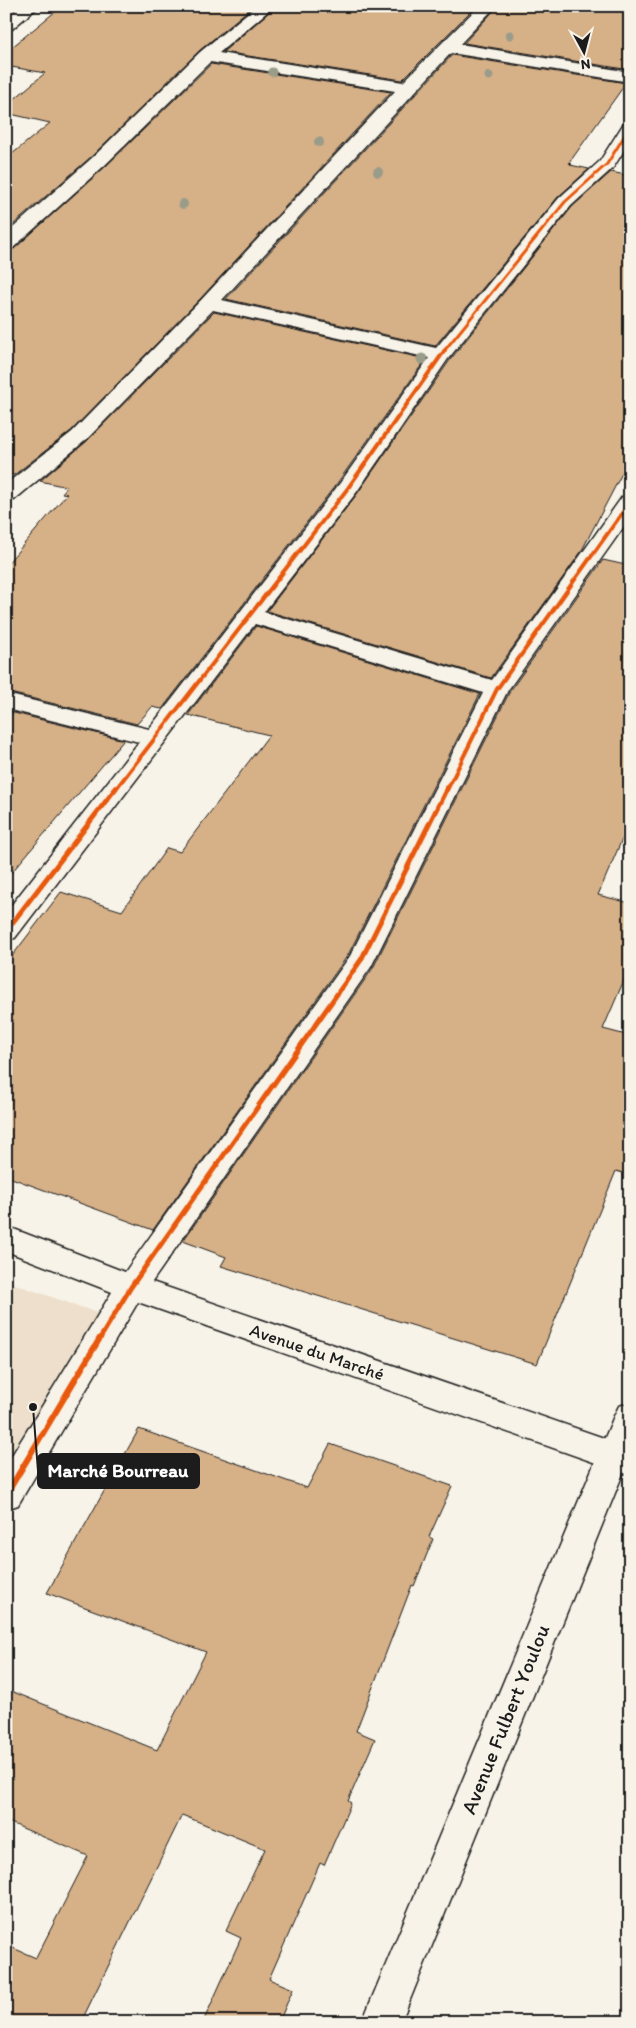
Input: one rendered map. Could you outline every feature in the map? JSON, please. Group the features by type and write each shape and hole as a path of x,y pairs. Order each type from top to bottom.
{"street":[{"path":"6,26 31,6"},
{"path":"6,244 99,162 206,56 266,6"},
{"path":"6,495 79,436 209,303 407,88 488,6"},
{"path":"447,47 630,77"},
{"path":"206,56 407,88"},
{"path":"6,932 348,488 441,355 537,240 565,202 615,165 630,127"},
{"path":"209,303 441,355"},
{"path":"6,1495 131,1286 361,960 497,690 630,502"},
{"path":"250,615 497,690"},
{"path":"6,701 156,738"},
{"name":"Avenue du Marché","path":"6,1238 131,1286 621,1458"},
{"name":"Avenue Fulbert Youlou","path":"381,2022 621,1458 630,1416"}],"shaded area":[{"path":"6,1281 112,1318 6,1495"}],"building":[{"path":"62,6 253,6 199,51 92,156 6,231 6,159 50,123 6,113 6,106 45,73 6,66 6,52"},
{"path":"276,6 476,6 402,80 223,52"},
{"path":"498,6 630,6 630,70 464,43"},
{"path":"452,55 626,83 569,163 572,164 570,165 589,169 558,197 435,346 226,299"},
{"path":"211,64 391,92 201,298 71,431 14,475 6,474 6,252 14,249 106,166"},
{"path":"611,172 630,176 630,458 581,552 491,678 267,611 357,494 450,360 572,207"},
{"path":"214,312 426,359 338,482 162,709 152,707 137,724 6,692 6,565 67,494 62,493 67,487 40,481 87,441"},
{"path":"603,560 630,566 630,821 598,895 630,903 630,966 603,1029 630,1036 630,1175 616,1171 537,1364 221,1266 226,1257 183,1241 373,968 510,691"},
{"path":"256,626 480,694 348,955 153,1230 6,1176 6,964 61,892 122,911 167,848 180,852 269,735 188,715"},
{"path":"6,711 124,740 6,879"},
{"path":"139,1429 307,1488 330,1444 452,1486 429,1537 433,1539 414,1586 412,1585 356,1731 375,1739 348,1801 351,1803 324,1865 320,1863 269,1979 293,1989 279,2022 203,2022 241,1938 226,1931 265,1849 182,1815 81,2022 6,2022 6,1945 36,1958 88,1856 6,1821 6,1689 157,1750 206,1652 47,1593"}],"cycle path":[{"path":"6,931 348,488 441,355 565,202 607,164 630,127"},
{"path":"6,1495 131,1287 361,960 497,689 630,502"}],"place":[{"name":"Marché Bourreau","path":"33,1407"}]}
